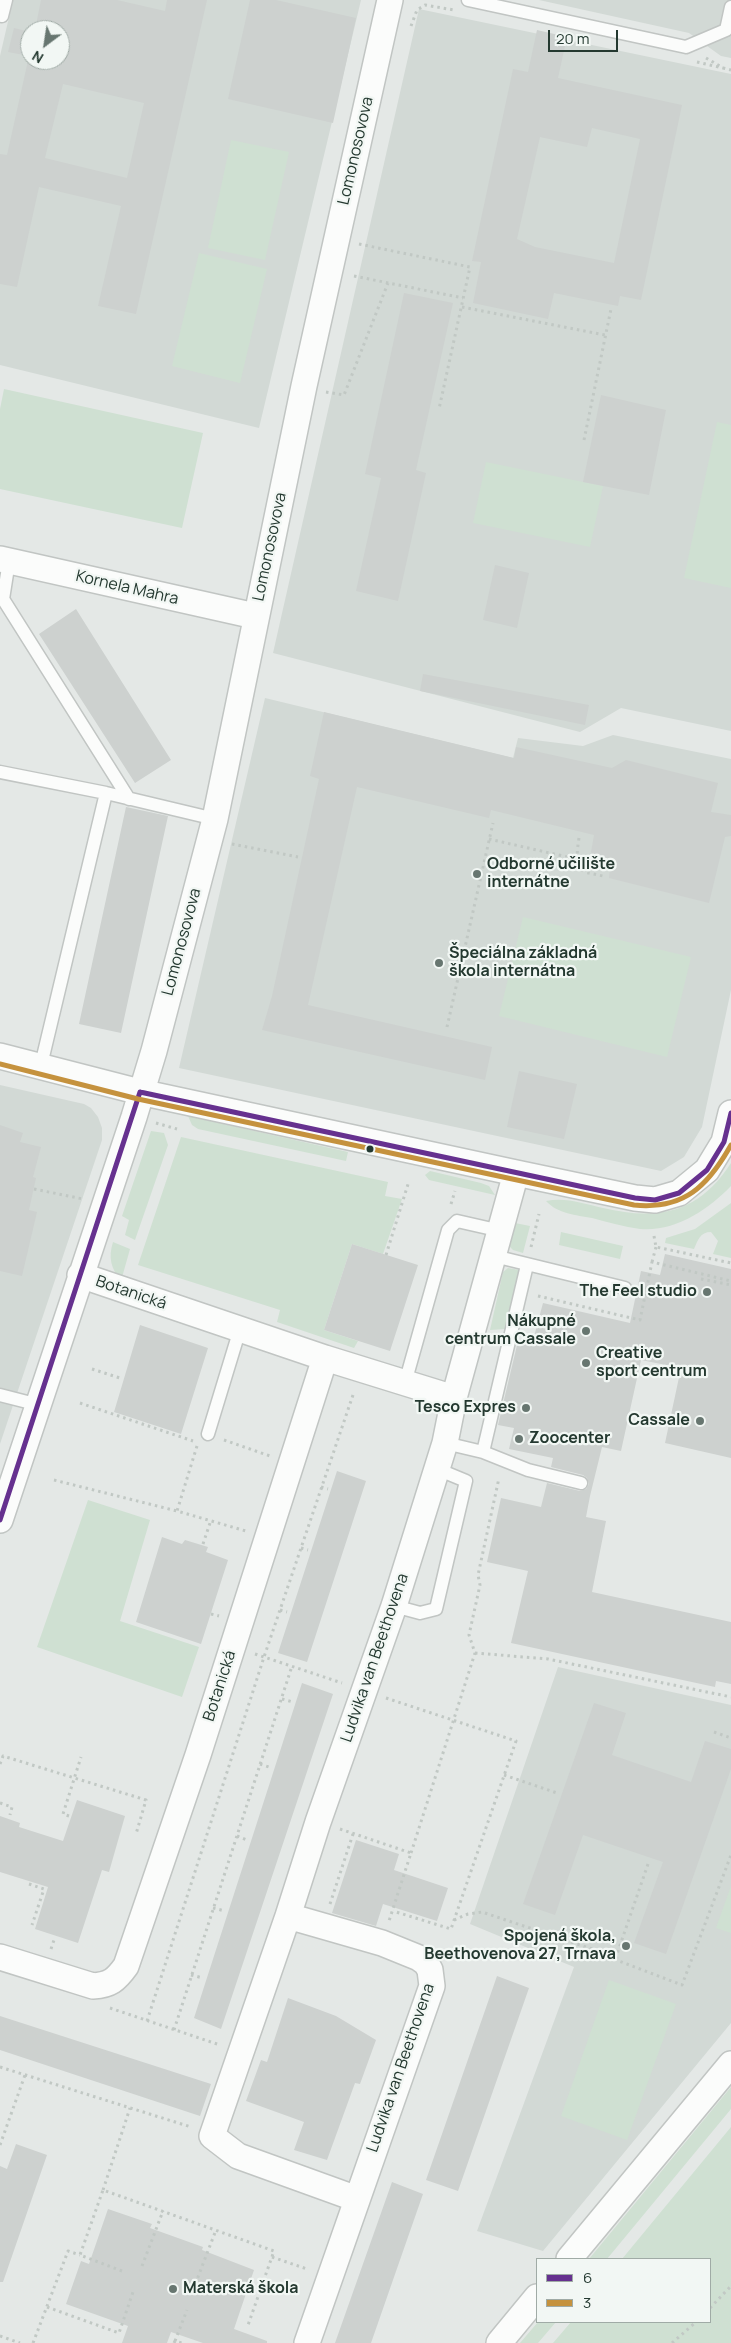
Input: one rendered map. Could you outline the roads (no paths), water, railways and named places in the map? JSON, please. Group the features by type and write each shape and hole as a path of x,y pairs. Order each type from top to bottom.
{"street":[{"name":"Lomonosovova","path":"140,1092 154,1051 215,819 255,616 304,386 390,0"},
{"name":"Kornela Mahra","path":"4,560 255,616"},
{"path":"0,1056 140,1092 635,1198 655,1200 679,1193 707,1170 724,1142 731,1112"},
{"name":"Botanická","path":"0,1520 140,1092"},
{"name":"Ludvika van Beethovena","path":"357,2199 238,2156 212,2136 288,1916 318,1822 394,1606 445,1442 454,1398 516,1173"},
{"name":"Botanická","path":"0,1957 93,1986 107,1985 117,1980 126,1966 232,1647 325,1358 80,1275"},
{"path":"325,1358 454,1398"},
{"name":"Ludvika van Beethovena","path":"288,1916 382,1943 419,1958 426,1963 432,1978 432,1986 307,2343"},
{"path":"569,2258 731,2064"},
{"path":"499,2343 536,2298"}],"lane":[{"path":"0,16 2,16 6,0"},
{"path":"466,6 686,47 726,30 731,7"},
{"path":"4,560 3,599 130,799"},
{"path":"0,772 106,793 215,819"},
{"path":"41,1065 106,793"},
{"path":"404,1383 448,1230 457,1221 501,1231"},
{"path":"494,1256 625,1288"},
{"path":"483,1452 527,1265"},
{"path":"208,1434 240,1329"},
{"path":"0,1395 39,1405"},
{"path":"445,1442 483,1452 528,1470 581,1483"},
{"path":"394,1606 420,1613 436,1609 466,1481 437,1469"}],"place":[{"name":"Odborné učilište internátne","path":"477,874"},
{"name":"Špeciálna základná škola internátna","path":"439,963"},
{"name":"The Feel studio","path":"707,1292"},
{"name":"Nákupné centrum Cassale","path":"586,1331"},
{"name":"Creative sport centrum","path":"586,1363"},
{"name":"Tesco Expres","path":"526,1408"},
{"name":"Cassale","path":"700,1421"},
{"name":"Zoocenter","path":"519,1439"},
{"name":"Spojená škola, Beethovenova 27, Trnava","path":"626,1946"},
{"name":"Materská škola","path":"173,2289"}]}
